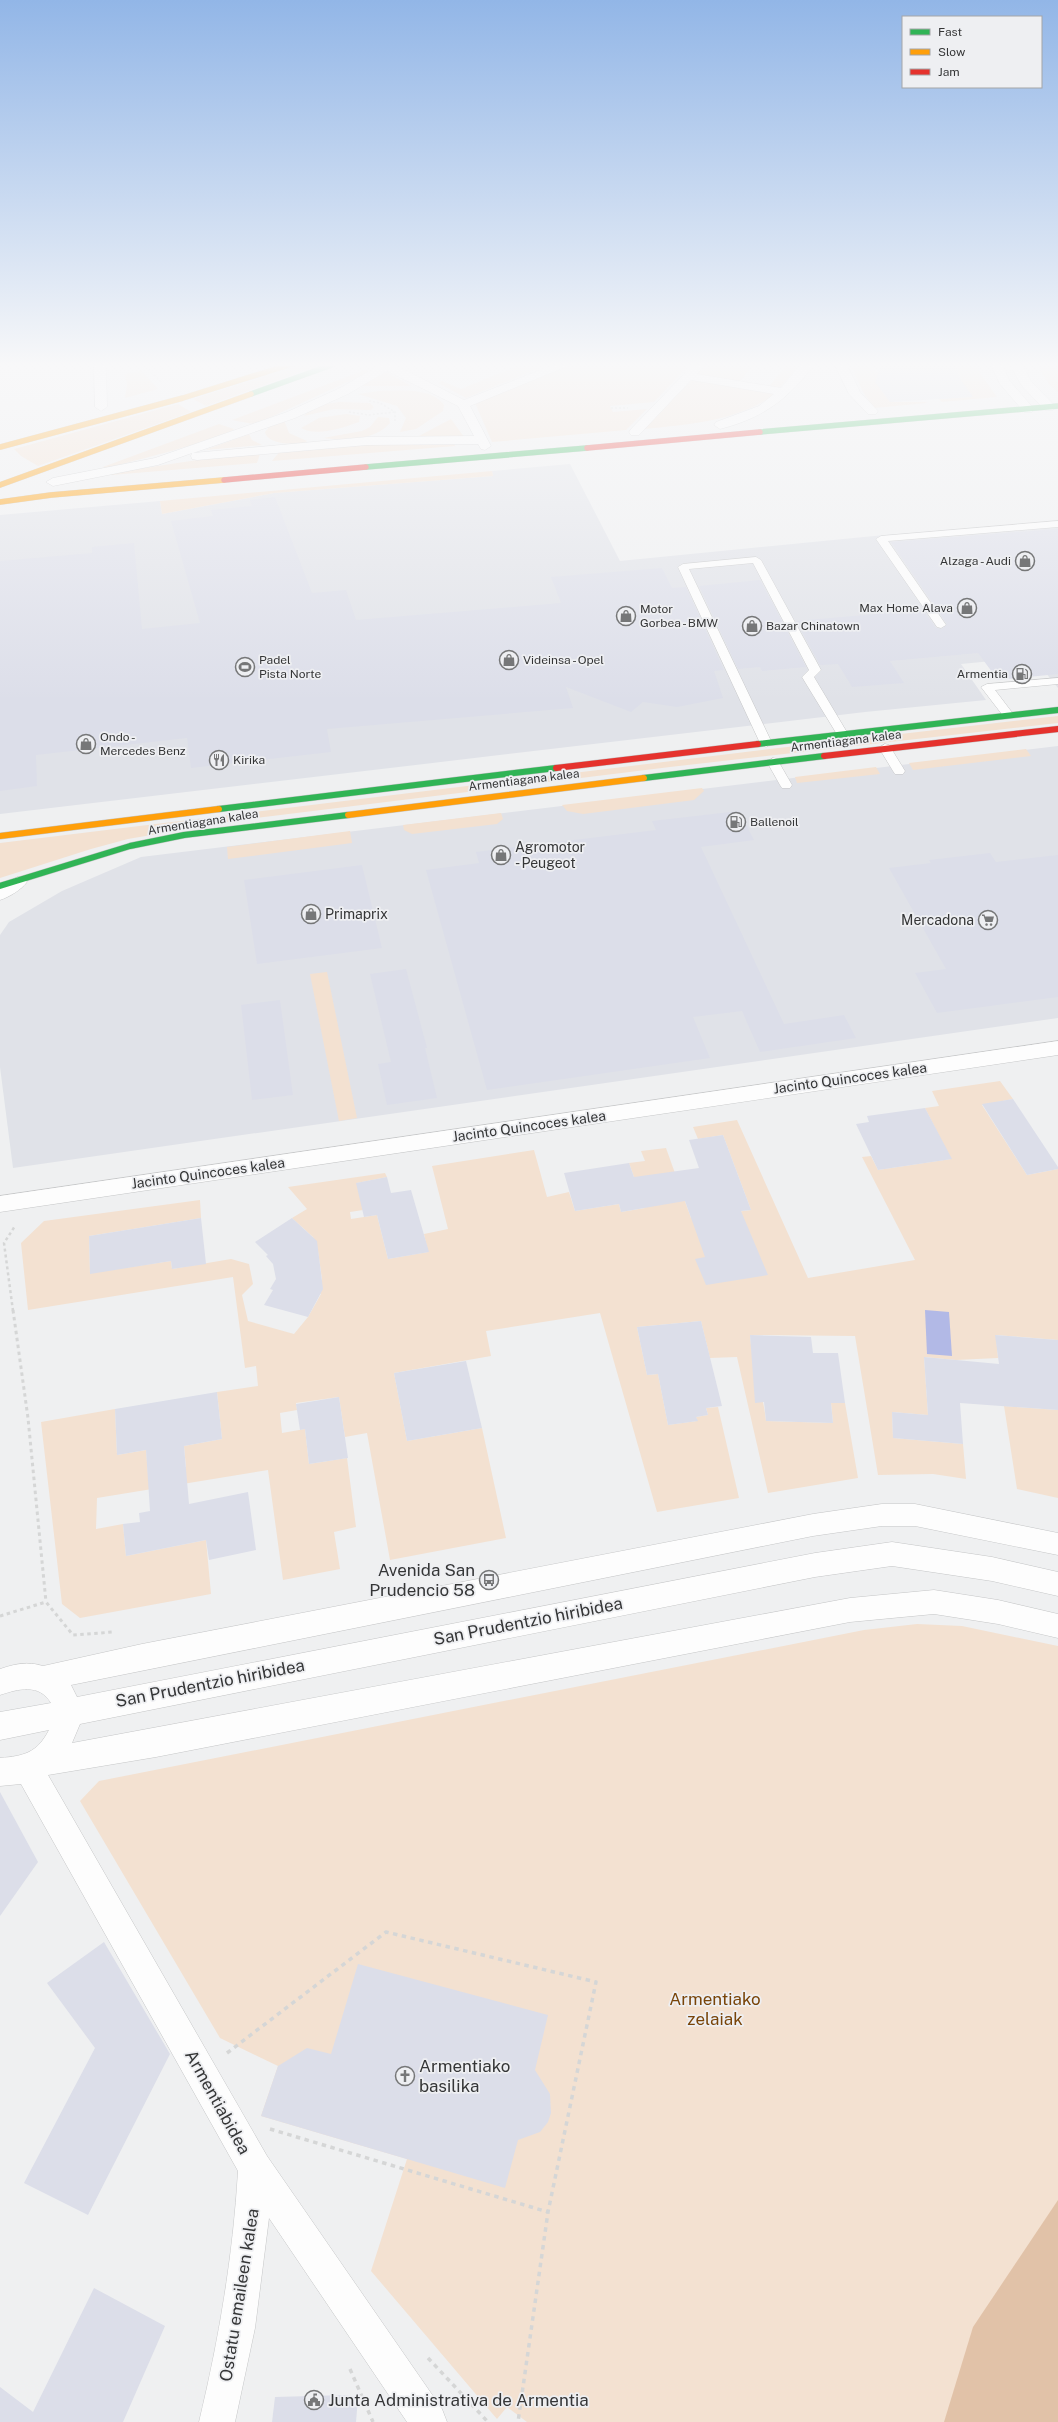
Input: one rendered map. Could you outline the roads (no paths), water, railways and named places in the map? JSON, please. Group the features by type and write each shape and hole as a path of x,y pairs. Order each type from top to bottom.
{"main road":[{"path":"0,486 27,476"},
{"path":"0,502 51,495 267,476"},
{"path":"0,486 29,495 51,495"},
{"name":"Armentiagana kalea","path":"0,836 766,743 1058,710"},
{"name":"Armentiagana kalea","path":"0,886 18,882 130,846 184,835 885,748 1058,729"}],"street":[{"path":"54,482 84,476"},
{"path":"0,894 18,882"},
{"name":"Jacinto Quincoces kalea","path":"0,1204 1058,1048"},
{"path":"0,1678 24,1675 46,1678 149,1656 813,1525 882,1515 916,1515 931,1517 1058,1544"},
{"name":"San Prudentzio hiribidea","path":"0,1726 69,1711 815,1565 892,1554 992,1569 1058,1584"},
{"path":"22,1768 850,1610 934,1602 998,1612 1058,1626"},
{"path":"22,1768 50,1754 65,1733 69,1711 62,1691 46,1678"},
{"name":"Armentiabidea","path":"22,1768 255,2168 429,2422"},
{"name":"Ostatu emaileen kalea","path":"218,2422 232,2363 254,2199 255,2168"}],"lane":[{"path":"941,625 881,539 1058,524"},
{"path":"766,743 683,567 756,560 815,670 808,677 842,734"},
{"path":"1008,715 987,687 1058,681"},
{"path":"885,748 899,771"},
{"path":"773,762 786,785"}],"water":[{"path":"925,1310 949,1312 952,1356 927,1354"}],"place":[{"name":"Alzaga - Audi","path":"1025,561"},
{"name":"Max Home Alava","path":"967,608"},
{"name":"Motor Gorbea - BMW","path":"626,616"},
{"name":"Bazar Chinatown","path":"752,626"},
{"name":"Videinsa - Opel","path":"509,660"},
{"name":"Padel Pista Norte","path":"245,667"},
{"name":"Armentia","path":"1022,674"},
{"name":"Ondo - Mercedes Benz","path":"86,744"},
{"name":"Kirika","path":"219,760"},
{"name":"Ballenoil","path":"736,822"},
{"name":"Agromotor - Peugeot","path":"501,855"},
{"name":"Primaprix","path":"311,914"},
{"name":"Mercadona","path":"988,920"},
{"name":"Avenida San Prudencio 58","path":"489,1580"},
{"name":"Armentiako basilika","path":"405,2076"},
{"name":"Junta Administrativa de Armentia","path":"314,2400"}],"park label":[{"name":"Armentiako zelaiak","path":"715,2009"}]}
